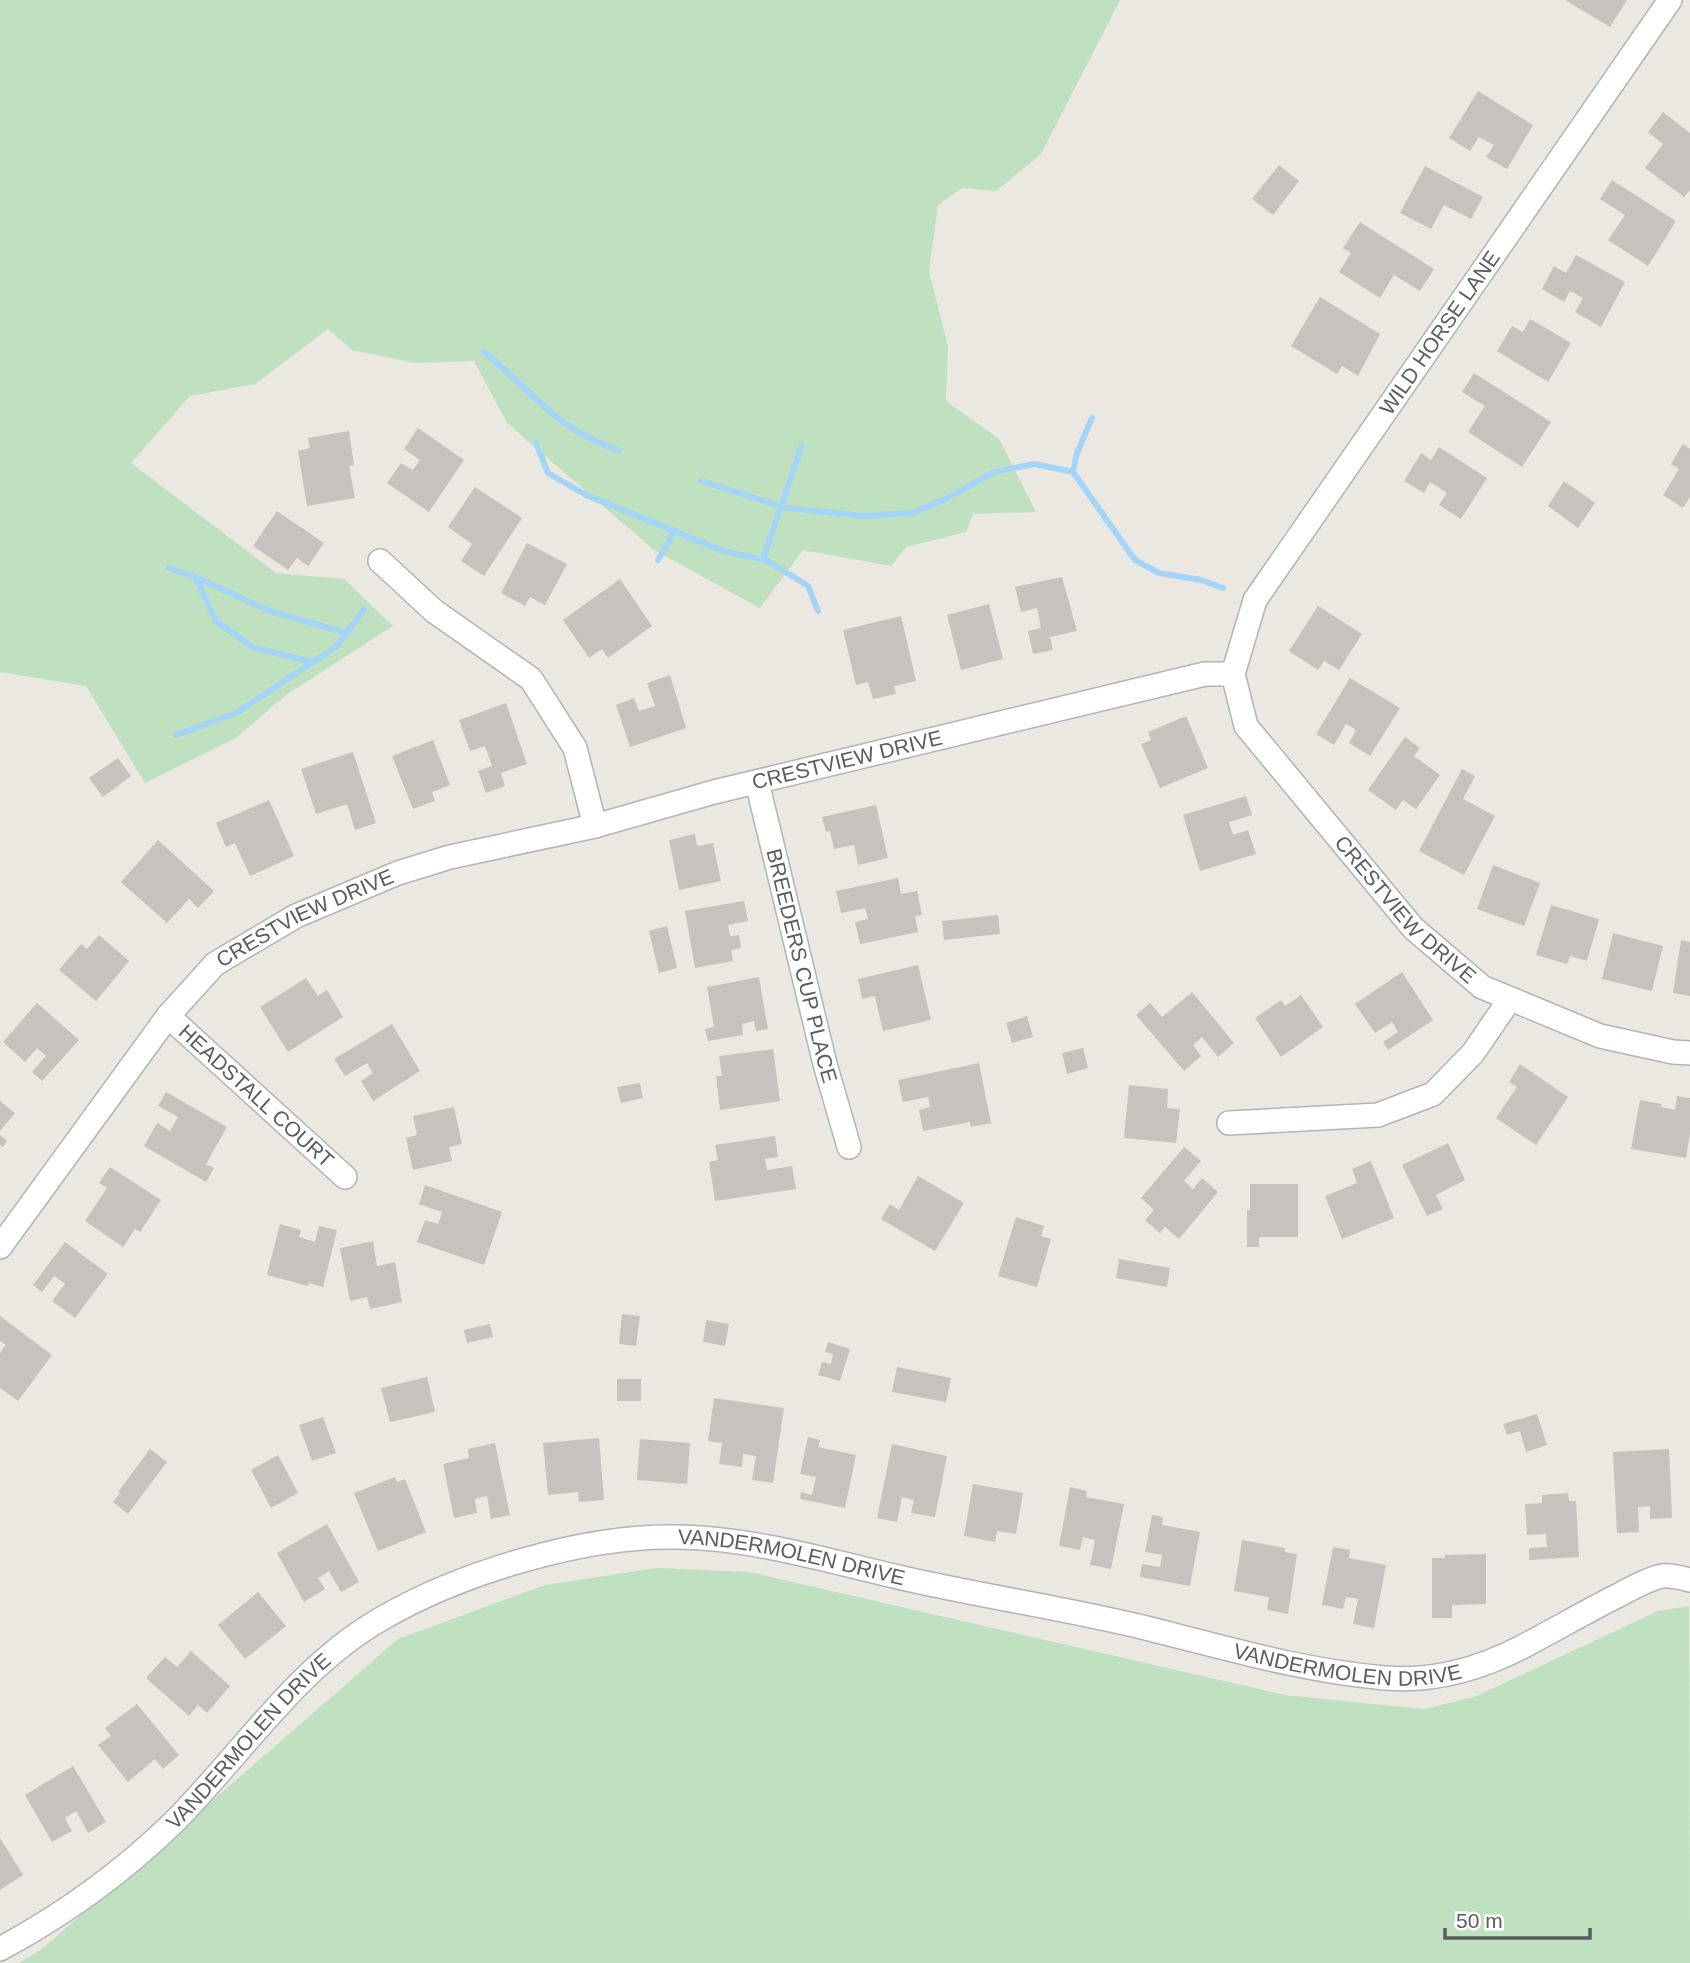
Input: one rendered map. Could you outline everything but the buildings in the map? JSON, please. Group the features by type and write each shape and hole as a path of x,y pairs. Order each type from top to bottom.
{"street":[{"name":"WILD HORSE LANE","path":"1233,674 1255,600 1670,0"},
{"path":"380,561 434,611 531,679 575,748 595,826"},
{"name":"CRESTVIEW DRIVE","path":"0,1247 168,1016 215,964 296,916 398,873 450,857 595,826 757,782 1205,674 1233,674 1246,726 1412,928 1482,988 1600,1036 1673,1052 1690,1053"},
{"name":"BREEDERS CUP PLACE","path":"757,782 825,1064 849,1147"},
{"path":"1229,1123 1378,1115 1433,1094 1473,1053 1510,999"},
{"name":"HEADSTALL COURT","path":"168,1016 345,1177"},
{"name":"VANDERMOLEN DRIVE","path":"0,1949 35,1930 127,1863 173,1823 317,1665 380,1619 452,1584 534,1558 594,1544 673,1536 734,1540 939,1586 1142,1627 1264,1659 1337,1674 1393,1679 1433,1679 1474,1669 1517,1650 1634,1587 1664,1576 1690,1580"}],"green space":[{"path":"0,0 1120,0 1041,154 996,191 962,188 938,205 929,271 948,346 946,401 999,439 1036,512 973,514 966,532 906,547 891,566 803,550 760,608 654,550 507,423 474,361 416,363 352,350 328,329 255,384 190,396 131,463 276,573 344,579 393,626 286,695 236,738 145,783 86,686 0,672"},
{"path":"657,1568 749,1572 1285,1695 1424,1709 1474,1697 1658,1611 1689,1606 1690,1963 19,1963 42,1949 398,1639 545,1585"}],"waterway":[{"path":"484,352 561,420 597,442 619,450"},
{"path":"1073,472 1077,453 1092,418"},
{"path":"536,443 548,473 586,495 723,551 766,560 808,586 818,611"},
{"path":"763,559 802,445"},
{"path":"701,481 787,508 865,516 912,513 946,499 994,472 1034,464 1073,472 1135,560 1159,573 1201,580 1223,588"},
{"path":"658,560 675,531"},
{"path":"169,568 195,577 216,621 254,648 313,662 336,647 364,610"},
{"path":"195,577 270,611 347,633"},
{"path":"176,735 236,713 313,662"}]}
